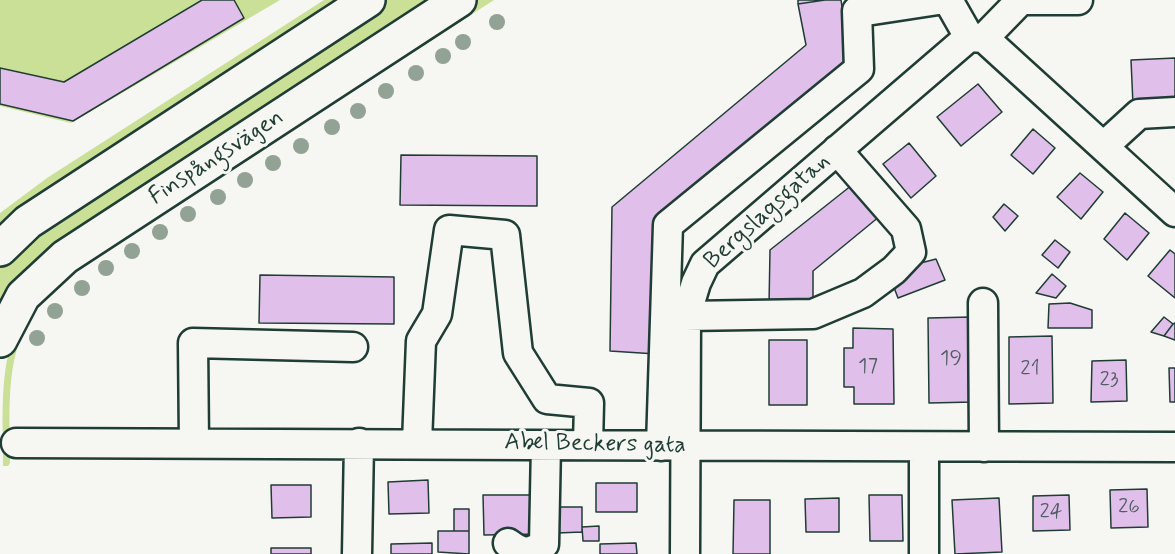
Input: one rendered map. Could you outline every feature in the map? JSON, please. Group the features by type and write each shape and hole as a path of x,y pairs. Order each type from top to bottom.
{"main road":[{"name":"Finspångsvägen","path":"0,249 28,222 368,0"},
{"name":"Finspångsvägen","path":"0,340 23,296 65,257 459,0"}],"street":[{"path":"673,446 668,225 859,69 857,10 866,11 938,0"},
{"path":"948,0 976,37 1104,146 1175,212"},
{"name":"Bergslagsgatan","path":"685,554 673,446 686,316 696,283 705,264 837,150 1022,0 1078,0"},
{"path":"1104,146 1139,114 1175,112"},
{"path":"686,316 813,314 863,293 894,270 911,252 906,229 837,150"},
{"path":"417,443 421,341 437,314 448,230 505,235 518,353 547,399 589,403 588,445"},
{"path":"983,303 984,447"},
{"path":"194,443 193,343 352,347"},
{"path":"357,554 359,442"},
{"name":"Abel Beckers gata","path":"16,443 359,442 924,448 1175,447"},
{"path":"508,543 520,552 533,551 544,544 546,445"},
{"path":"924,448 924,554"}],"green space":[{"path":"0,0 280,0 71,123 0,106"},
{"path":"324,0 341,0 46,190 0,226 0,213 47,178"},
{"path":"387,0 432,0 41,256 15,283 0,307 0,264 54,216"},
{"path":"478,0 494,0 83,265 51,292 29,320 14,359 10,400 10,463 8,466 3,466 3,396 9,351 27,313 55,281 106,241"}],"building":[{"path":"202,0 234,0 244,18 73,121 0,104 0,68 64,82"},
{"path":"798,0 825,0 798,4"},
{"path":"841,0 851,67 658,225 656,354 610,351 612,207 806,45 798,4"},
{"path":"1175,58 1175,104 1133,105 1131,60"},
{"path":"978,84 1002,112 961,146 937,117"},
{"path":"1033,129 1055,148 1033,174 1011,155"},
{"path":"909,143 936,176 911,198 883,164"},
{"path":"401,155 537,156 537,206 400,205"},
{"path":"1080,173 1103,192 1081,219 1057,197"},
{"path":"852,185 880,216 813,271 813,304 769,305 770,250"},
{"path":"1004,204 1018,216 1005,231 993,217"},
{"path":"1125,213 1149,233 1127,260 1104,239"},
{"path":"1055,240 1070,252 1058,268 1042,255"},
{"path":"1170,250 1175,254 1175,298 1148,276"},
{"path":"936,259 945,280 898,298 890,277 894,270"},
{"path":"1052,274 1066,286 1056,298 1036,293"},
{"path":"260,275 394,277 394,324 259,323"},
{"path":"1070,303 1092,310 1092,328 1048,328 1049,304"},
{"path":"972,317 973,402 929,403 928,318"},
{"path":"1164,317 1173,324 1164,336 1151,332"},
{"path":"1175,323 1175,340 1164,336 1173,324"},
{"path":"853,328 893,329 894,404 854,404 854,387 844,387 844,348 853,348"},
{"path":"1052,336 1053,403 1009,404 1009,337"},
{"path":"769,340 807,340 807,405 769,405"},
{"path":"1126,360 1127,401 1091,402 1092,361"},
{"path":"1169,368 1175,368 1175,402 1170,402"},
{"path":"428,480 429,513 389,514 388,482"},
{"path":"596,483 637,483 637,512 596,512"},
{"path":"271,485 311,485 311,517 272,518"},
{"path":"1147,489 1148,527 1111,528 1110,490"},
{"path":"483,495 540,495 541,534 484,535"},
{"path":"869,495 902,495 903,541 870,541"},
{"path":"1069,495 1070,530 1033,531 1033,496"},
{"path":"839,498 839,532 806,532 805,499"},
{"path":"999,498 1002,552 955,554 952,500"},
{"path":"734,500 770,500 770,554 733,554"},
{"path":"556,507 582,507 582,532 557,533"},
{"path":"454,509 469,509 469,531 454,531"},
{"path":"599,526 599,541 583,541 582,527"},
{"path":"438,531 469,531 469,554 438,552"},
{"path":"432,543 432,554 391,554 391,544"},
{"path":"636,543 637,554 600,554 600,544"},
{"path":"271,548 311,548 311,554 271,554"}]}
